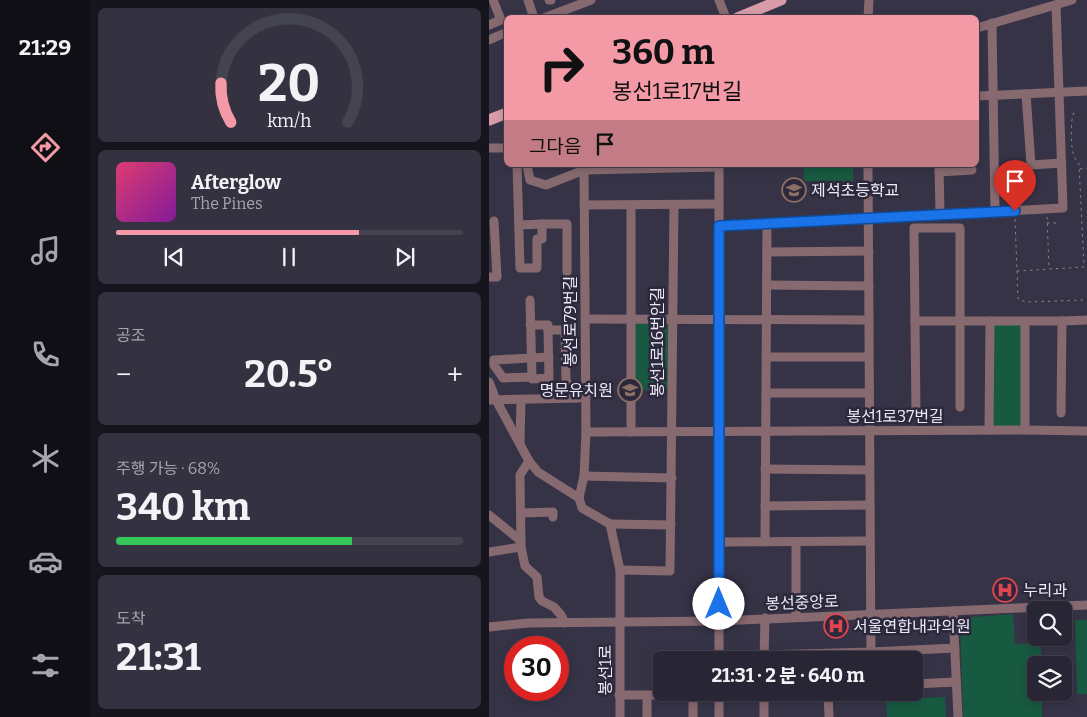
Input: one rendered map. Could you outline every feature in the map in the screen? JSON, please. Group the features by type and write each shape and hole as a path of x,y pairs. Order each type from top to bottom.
{"main road":[{"path":"744,15 781,0"},
{"path":"489,120 504,113"}],"street":[{"path":"489,25 501,20 493,0"},
{"path":"528,0 533,15"},
{"path":"552,15 591,0"},
{"path":"719,0 725,15"},
{"path":"868,15 869,0"},
{"path":"979,27 1072,0"},
{"path":"719,226 1063,208 1056,5"},
{"path":"992,23 995,212"},
{"path":"489,40 504,33"},
{"path":"979,96 1087,92"},
{"path":"1026,94 1031,165 1062,163"},
{"path":"489,148 504,148"},
{"path":"517,167 520,268 537,268 537,239 542,239 542,224"},
{"path":"527,167 530,180 546,185 584,167 650,167"},
{"name":"봉선로79번길","path":"579,498 584,476 586,432 584,167"},
{"path":"719,167 719,651"},
{"path":"868,167 871,651"},
{"path":"940,214 939,169 972,170"},
{"path":"584,205 719,204"},
{"name":"봉선1로16번안길","path":"620,570 670,571 674,205"},
{"path":"631,206 631,432"},
{"path":"489,277 497,277 494,221"},
{"path":"765,542 767,223"},
{"path":"519,225 567,224 567,272"},
{"path":"915,415 914,228 960,228 960,407"},
{"path":"767,252 869,252"},
{"path":"767,282 869,286"},
{"path":"530,300 532,377"},
{"path":"586,319 869,320"},
{"path":"915,321 1087,320"},
{"path":"989,430 991,321"},
{"path":"1025,321 1025,430"},
{"path":"1061,321 1061,413"},
{"path":"530,325 548,325 549,378"},
{"path":"548,330 565,330 567,382"},
{"path":"549,357 494,360 494,365 503,378 561,378 567,382 575,398"},
{"path":"766,357 869,357"},
{"path":"489,382 493,400 520,442 529,461 538,472 579,498 582,508 610,524 671,525"},
{"path":"766,393 869,393"},
{"path":"493,400 586,398"},
{"path":"520,442 521,400"},
{"name":"봉선1로37번길","path":"586,432 1087,431"},
{"path":"529,461 520,475 521,544 525,566 537,577 539,597 554,607 565,623"},
{"path":"765,469 869,470"},
{"path":"584,476 672,478"},
{"path":"765,506 870,505"},
{"path":"521,513 553,512 553,517"},
{"path":"489,515 521,544"},
{"name":"봉선1로","path":"610,524 620,570 620,717"},
{"path":"719,542 870,541"},
{"path":"796,542 796,617"},
{"path":"489,552 521,544"},
{"name":"봉선중앙로","path":"489,627 528,623 719,621 1087,605"},
{"path":"953,611 958,717"},
{"path":"764,651 765,618"},
{"path":"923,651 955,648"},
{"path":"923,684 956,682"},
{"path":"619,695 653,696"},
{"path":"647,696 647,717"},
{"path":"693,701 693,717"},
{"path":"719,701 719,717"},
{"path":"764,701 764,717"},
{"path":"829,701 829,717"}],"path":[{"path":"1017,271 1084,267 1079,164 1075,159 1073,151 1072,117 1075,112"},
{"path":"1079,169 1087,168"},
{"path":"1046,209 1049,269"},
{"path":"1015,211 1018,298 1021,302 1086,300"},
{"path":"1047,224 1059,223"},
{"path":"1083,238 1087,237"}],"green space":[{"path":"804,167 853,167 853,181 804,181"},
{"path":"990,321 1025,321 1025,430 989,427"},
{"path":"634,322 666,322 668,325 668,390 633,390"},
{"path":"1013,614 1015,644 1041,646 1041,656 1027,656 1027,701 1042,701 1042,717 963,717 960,618"},
{"path":"1075,620 1087,620 1087,694 1077,694"},
{"path":"945,697 946,717 887,717 886,701 923,701 923,698"}],"place":[{"name":"제석초등학교","path":"794,190"},
{"name":"명문유치원","path":"630,390"},
{"name":"누리과","path":"1005,590"},
{"name":"서울연합내과의원","path":"836,626"}],"route":[{"path":"719,604 719,226 1015,211"}]}
